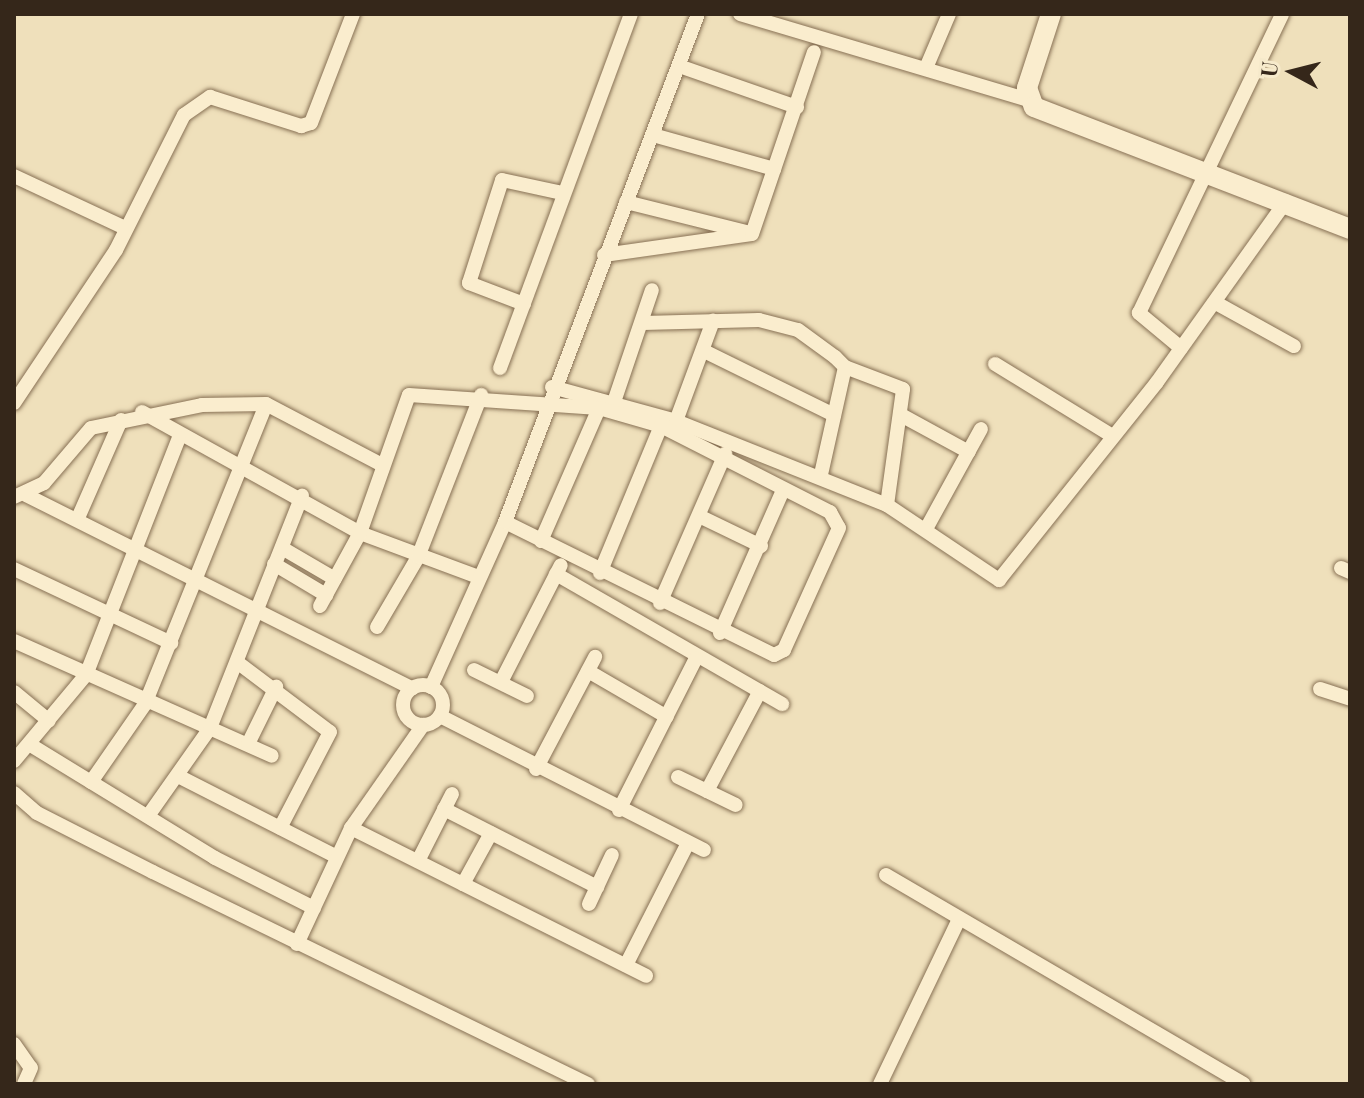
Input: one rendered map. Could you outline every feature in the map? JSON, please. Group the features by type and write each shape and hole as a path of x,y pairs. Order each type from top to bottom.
{"street":[{"path":"14,403 125,228 195,103 210,97 301,126 311,123 353,14"},
{"path":"500,368 562,193 631,14"},
{"path":"431,687 505,522 552,387 698,14"},
{"path":"740,14 1029,100 1350,229"},
{"path":"926,68 949,14"},
{"path":"1029,100 1051,14"},
{"path":"1181,348 1139,313 1282,14"},
{"path":"752,234 814,52"},
{"path":"679,66 797,107"},
{"path":"653,135 774,169"},
{"path":"14,176 125,228"},
{"path":"524,304 469,283 502,180 562,193"},
{"path":"552,387 676,421 821,474 887,505 999,580 1216,303 1286,201"},
{"path":"626,202 752,234"},
{"path":"604,255 752,234"},
{"path":"614,402 652,290"},
{"path":"1216,303 1294,346"},
{"path":"643,323 759,320 798,330 845,367 901,385 901,415 887,505"},
{"path":"676,421 713,321"},
{"path":"704,351 834,415"},
{"path":"995,364 1111,435"},
{"path":"821,474 845,367"},
{"path":"377,627 418,557 481,395"},
{"path":"274,564 323,601 360,533 405,397 481,395 599,408 661,426 725,454 783,490 830,512 839,528 779,655 720,633 505,522"},
{"path":"382,465 266,404 142,412 91,428 20,496 78,518 141,548 412,688 431,687"},
{"path":"91,782 145,704 200,579 237,465 266,404"},
{"path":"541,541 599,408"},
{"path":"142,412 179,438 302,496 360,533 478,577"},
{"path":"901,415 969,452"},
{"path":"78,518 121,420"},
{"path":"600,573 661,426"},
{"path":"926,529 981,429"},
{"path":"14,761 86,675 110,612 141,548 179,438"},
{"path":"660,603 725,454"},
{"path":"720,633 761,546 783,490"},
{"path":"148,816 210,728 302,496"},
{"path":"699,516 761,546"},
{"path":"282,548 335,579"},
{"path":"14,569 171,643"},
{"path":"501,682 559,570 696,658 782,704"},
{"path":"14,641 145,704 210,728 272,756"},
{"path":"619,810 696,658"},
{"path":"237,662 276,687 331,736 280,828"},
{"path":"536,769 591,664 667,717"},
{"path":"474,670 527,696"},
{"path":"248,744 276,687"},
{"path":"431,687 442,699 440,716"},
{"path":"412,688 404,711 423,725"},
{"path":"1320,689 1350,699"},
{"path":"707,791 760,691"},
{"path":"14,692 49,721"},
{"path":"440,716 536,769 704,850"},
{"path":"297,944 351,828 423,725 440,716"},
{"path":"29,744 148,816 314,908"},
{"path":"178,776 337,857"},
{"path":"678,777 736,805"},
{"path":"14,793 37,813 297,944 588,1084"},
{"path":"418,861 452,794"},
{"path":"444,809 597,887"},
{"path":"351,828 646,976"},
{"path":"463,884 491,833"},
{"path":"626,965 688,843"},
{"path":"589,904 612,855"},
{"path":"886,875 1243,1084"},
{"path":"880,1084 959,919"},
{"path":"14,1044 31,1068 24,1084"}]}
